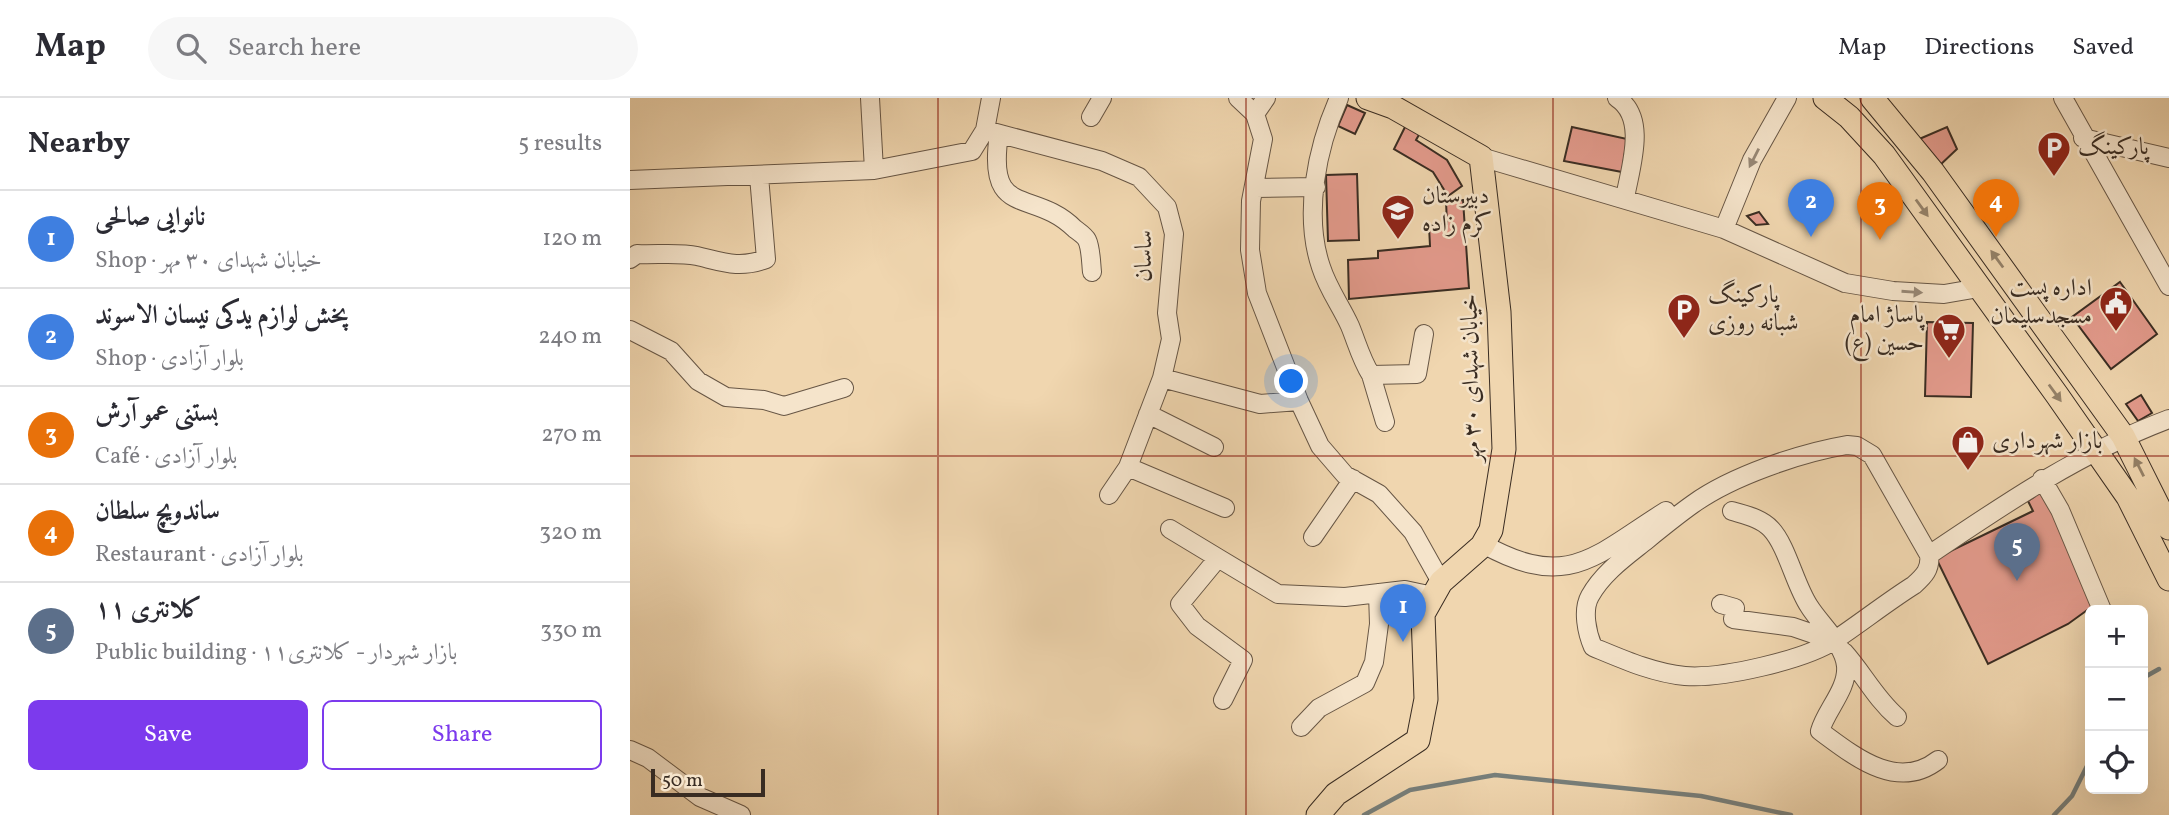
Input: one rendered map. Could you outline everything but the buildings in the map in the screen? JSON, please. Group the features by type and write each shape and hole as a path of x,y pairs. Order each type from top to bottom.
{"main road":[{"path":"1368,98 1393,103 1481,157"},
{"path":"1825,98 1849,117 1884,155 2096,450 2128,497 2169,579"},
{"path":"1849,117 1870,98 1927,165 2123,436 2169,528"},
{"name":"خیابان شهدای ۳۰ مهر","path":"1437,589 1483,544 1491,530 1504,449 1499,312 1481,157"},
{"path":"1318,815 1336,794 1418,740 1426,699 1423,614 1437,589"}],"street":[{"path":"870,98 874,170"},
{"path":"991,98 998,181 1009,196 1069,223 1087,240 1092,272"},
{"path":"1091,117 1102,98"},
{"path":"1170,529 1278,594 1308,597 1437,589 1413,532 1379,494 1345,475 1320,446 1299,401 1257,293 1250,250 1255,188 1263,139 1255,114 1238,98"},
{"path":"1255,114 1266,98"},
{"path":"1339,98 1326,127 1316,187 1314,225 1320,265 1334,301 1349,325 1360,358 1371,375 1385,422"},
{"path":"1617,98 1627,104 1634,123 1625,198"},
{"path":"1724,229 1752,160 1787,98"},
{"path":"2063,98 2083,138 2169,286"},
{"path":"630,180 874,170 972,150 992,132"},
{"name":"ساسان","path":"992,132 1102,161 1139,177 1167,207 1174,234 1167,313 1171,339 1162,378 1128,467 1109,495"},
{"path":"2083,138 2169,158"},
{"path":"1481,157 1724,229 1845,283 1893,291 1944,294 1979,288"},
{"path":"630,259 636,254 696,256 718,264 751,264 766,259 759,176"},
{"path":"1255,188 1316,187"},
{"path":"630,330 671,351 698,381 726,397 764,400 784,406 844,388"},
{"path":"1371,375 1417,374 1424,334"},
{"path":"1162,378 1260,404 1299,401"},
{"path":"1148,414 1214,447"},
{"path":"1928,555 2042,479 2123,436 2169,419"},
{"path":"1725,479 1765,464 1849,444"},
{"path":"1849,444 1872,455 1928,555 1930,563 1925,575 1914,585 1836,642 1798,658 1738,670 1686,676 1631,663 1593,647 1586,631 1588,598 1608,572 1694,503 1717,489 1849,444"},
{"path":"1128,467 1225,508"},
{"path":"1313,537 1353,479"},
{"path":"2042,479 2060,510 2100,605"},
{"path":"1483,544 1531,564 1568,568 1622,542 1704,488"},
{"path":"1731,511 1757,519 1772,529 1808,605 1862,672 1879,701 1896,717"},
{"path":"1217,558 1180,604 1197,626 1243,660 1223,700"},
{"path":"1301,727 1319,708 1365,683 1374,662 1379,625 1378,593"},
{"path":"1721,604 1735,608 1733,619 1793,627 1836,642 1846,666 1837,698 1820,731 1855,756 1884,772 1925,770 1938,760"},
{"path":"630,750 648,758 700,797 741,815"}],"waterway":[{"path":"2148,675 2159,669"},
{"path":"2054,815 2072,796 2085,770"},
{"path":"1364,815 1410,790 1495,775 1701,796 1791,815"}],"place":[{"name":"پارکینگ","path":"2054,178"},
{"name":"پخش لوازم یدکی نیسان الاسوند","path":"1811,237"},
{"name":"ساندویچ سلطان","path":"1996,237"},
{"name":"بستنی عمو آرش","path":"1880,240"},
{"name":"دبیرستان کرم زاده","path":"1398,241"},
{"name":"اداره پست مسجدسلیمان","path":"2116,333"},
{"name":"پارکینگ شبانه روزی","path":"1684,340"},
{"name":"پاساژ امام حسین (ع)","path":"1949,360"},
{"name":"بازار شهرداری","path":"1968,472"},
{"name":"کلانتری ۱۱","path":"2017,581"},
{"name":"نانوایی صالحی","path":"1403,642"}]}
